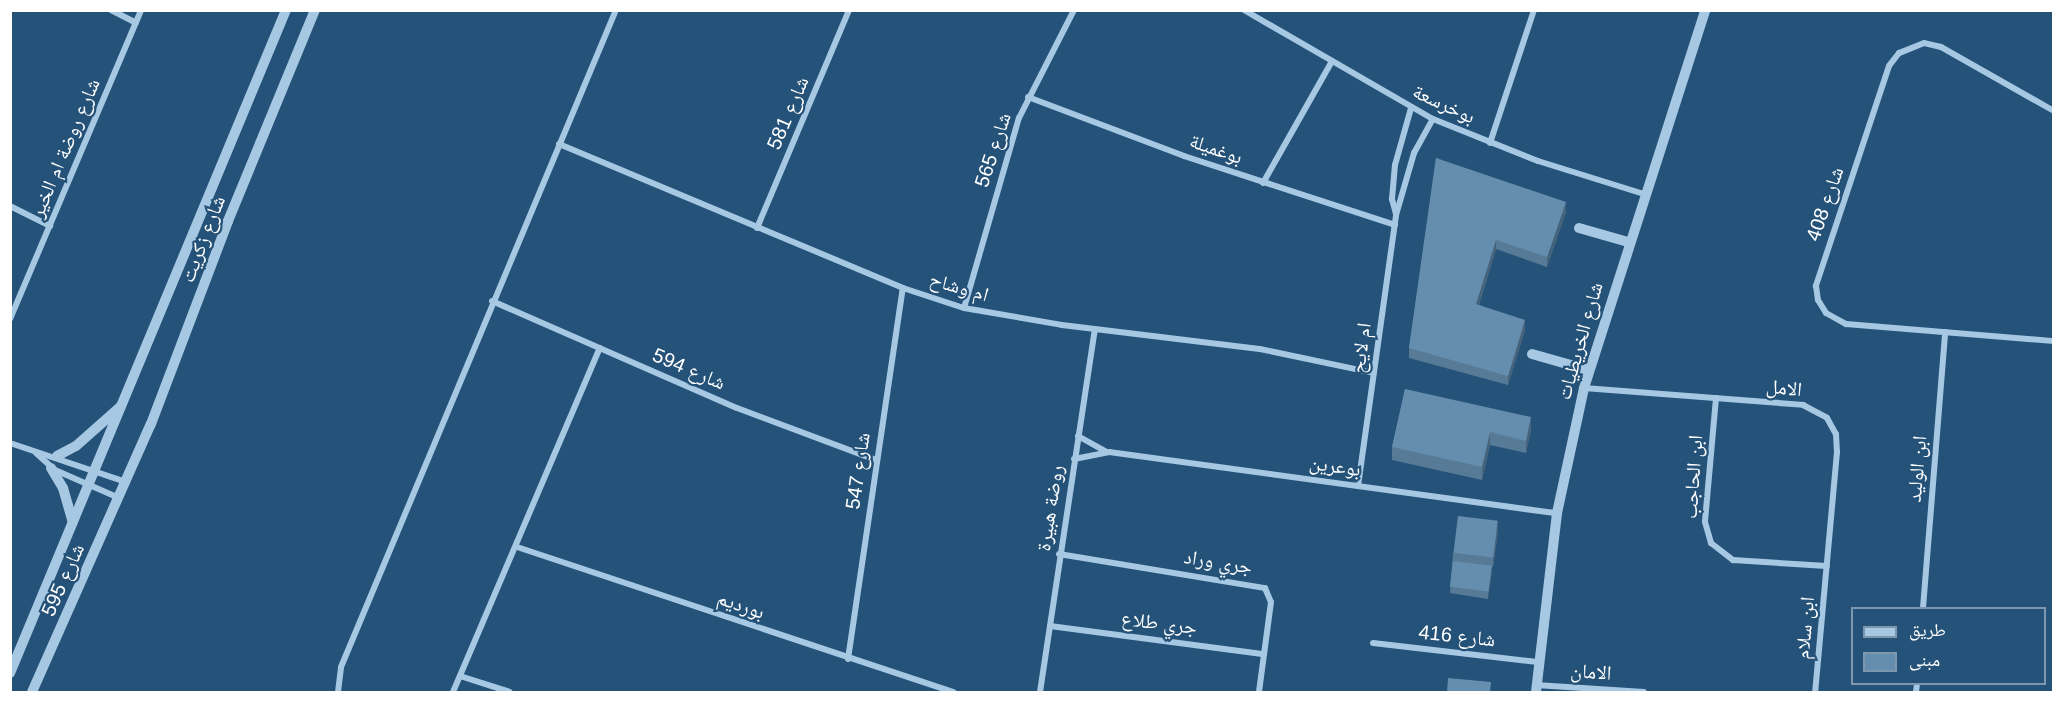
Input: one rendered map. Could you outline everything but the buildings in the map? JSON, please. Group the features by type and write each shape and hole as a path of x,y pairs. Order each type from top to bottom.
{"street":[{"path":"111,10 136,23"},
{"name":"شارع روضة ام الخير","path":"10,319 141,10"},
{"name":"شارع زكريت","path":"123,404 286,10"},
{"name":"شارع زكريت","path":"127,482 315,10"},
{"path":"338,693 341,667 492,301 616,10"},
{"name":"شارع 581","path":"758,228 849,10"},
{"name":"شارع 565","path":"964,308 1012,140 1028,97 1074,10"},
{"name":"بوخرسعة","path":"1244,10 1433,119 1490,143 1644,194"},
{"path":"1490,143 1534,10"},
{"name":"شارع الخريطيات","path":"1536,689 1557,513 1588,370 1705,10"},
{"name":"شارع 408","path":"2054,111 1933,44 1907,48 1889,66 1816,278 1816,293 1826,313 1839,322 2054,340"},
{"path":"1263,183 1332,62"},
{"name":"بوغميلة","path":"1028,97 1263,183 1395,225"},
{"name":"ام لايح","path":"1396,215 1392,199 1395,165 1411,108"},
{"name":"ام لايح","path":"1358,486 1396,215 1414,153 1433,119"},
{"name":"ام وشاح","path":"559,144 903,288 964,308 1095,329 1205,340 1374,373"},
{"path":"10,206 50,226"},
{"path":"1579,228 1628,242"},
{"name":"شارع 547","path":"848,659 903,288"},
{"name":"شارع 594","path":"492,301 737,408 876,460"},
{"name":"روضة هبيرة","path":"1040,693 1059,554 1095,329"},
{"name":"ابن الوليد","path":"1923,607 1945,332"},
{"path":"453,693 600,348"},
{"path":"1532,354 1588,370"},
{"name":"الامل","path":"1584,388 1803,405 1820,412 1832,426 1837,452 1827,566"},
{"name":"ابن الحاجب","path":"1716,398 1705,522 1711,543 1733,560 1827,566"},
{"path":"57,456 76,446 123,404"},
{"path":"10,673 123,404"},
{"name":"بوعرين","path":"1078,436 1109,452"},
{"path":"10,443 36,453 57,456 127,482"},
{"name":"بوعرين","path":"1074,459 1109,452 1557,513"},
{"path":"36,453 51,468 65,494 73,523"},
{"path":"51,468 119,499"},
{"name":"شارع 595","path":"32,693 127,482"},
{"name":"بورديم","path":"517,547 954,693"},
{"name":"جري وراد","path":"1059,554 1261,586 1269,592 1271,602 1259,693"},
{"name":"ابن سلام","path":"1815,693 1827,566"},
{"name":"جري طلاع","path":"1050,626 1264,654"},
{"name":"شارع 416","path":"1373,643 1538,662"},
{"path":"460,676 510,693"},
{"name":"الامان","path":"1536,689 1644,693"}]}
